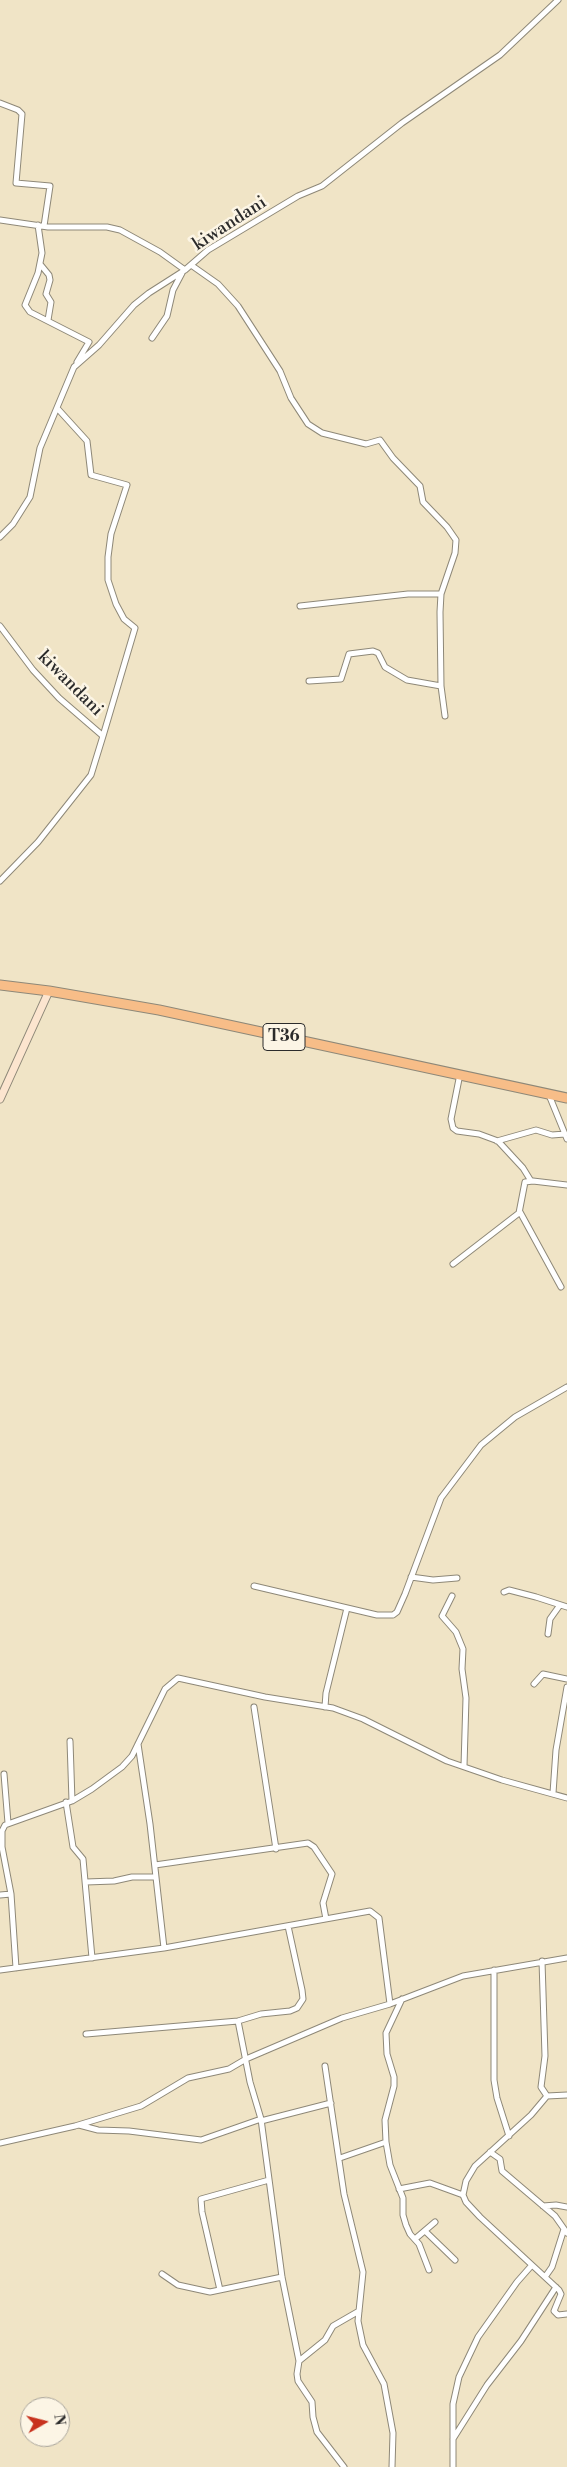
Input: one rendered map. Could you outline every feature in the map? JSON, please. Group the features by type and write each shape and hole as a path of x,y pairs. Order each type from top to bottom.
{"highway":[{"name":"T36","path":"0,985 49,991 159,1010 567,1098"}],"street":[{"name":"kiwandani","path":"0,537 13,524 30,497 40,448 74,366 99,345 134,305 153,289 183,272 208,250 298,196 322,186 402,124 500,55 558,0"},
{"path":"0,103 18,110 22,114 16,182 50,186 41,226 42,253 40,264 24,305 30,312 89,342 74,366"},
{"path":"0,220 70,228 107,227 120,230 160,252 183,272 173,290 167,316 152,338"},
{"path":"40,264 49,275 50,280 47,291 51,302 48,320"},
{"path":"191,265 218,284 243,314 280,371 291,398 308,424 322,433 366,444 380,440 420,486 423,502 447,527 456,540 456,554 441,594 440,686 445,716"},
{"path":"56,408 87,441 91,475 127,485 111,534 108,580 116,604 124,619 135,628 103,736"},
{"path":"300,606 398,595 441,594"},
{"name":"kiwandani","path":"0,626 33,670 59,698 103,736 92,775 38,842 0,882"},
{"path":"310,681 341,679 349,654 372,651 378,653 385,666 407,680 440,686"},
{"path":"0,1099 49,991"},
{"path":"460,1074 452,1119 453,1128 457,1131 478,1134 496,1141 516,1159 531,1181"},
{"path":"496,1141 536,1130 552,1135 566,1136 548,1094"},
{"path":"561,1287 520,1212 524,1185 531,1181 567,1185"},
{"path":"453,1264 520,1212"},
{"path":"254,1586 377,1615 393,1615 400,1607 441,1498 481,1445 515,1417 567,1387"},
{"path":"411,1577 433,1580 457,1578"},
{"path":"504,1592 509,1590 567,1607"},
{"path":"452,1596 442,1616 456,1632 463,1649 462,1669 466,1698 464,1766"},
{"path":"548,1634 548,1622 560,1605"},
{"path":"325,1707 326,1694 347,1608"},
{"path":"534,1684 543,1674 567,1679"},
{"path":"16,1968 11,1894 2,1847 2,1831 8,1823 69,1802 92,1789 122,1767 132,1756 165,1689 178,1678 264,1697 325,1707 364,1719 447,1761 502,1780 567,1798"},
{"path":"552,1793 556,1750 567,1691"},
{"path":"254,1707 276,1849"},
{"path":"70,1741 69,1802 73,1848 83,1858 92,1958"},
{"path":"138,1744 155,1865 164,1948"},
{"path":"4,1774 8,1823"},
{"path":"155,1865 308,1843 326,1862 332,1874 323,1903 326,1919"},
{"path":"86,1882 114,1881 132,1877 156,1878"},
{"path":"0,1895 11,1894"},
{"path":"0,1970 164,1948 370,1911 377,1914 390,2004"},
{"path":"86,2034 238,2021 261,2014 290,2011 300,2004 302,1990 288,1926"},
{"path":"0,2143 79,2125 140,2106 188,2078 229,2069 246,2059 342,2018 390,2004 463,1976 542,1960 567,1958"},
{"path":"542,1960 545,2056 542,2087 547,2096"},
{"path":"494,1970 494,2080 497,2098 509,2136"},
{"path":"402,1999 386,2032 387,2054 394,2077 394,2086 385,2120 386,2142 390,2165 403,2198 403,2215 406,2225 419,2244 429,2270"},
{"path":"238,2021 261,2120 282,2277 300,2361 297,2374 298,2381 312,2402 317,2432 344,2467"},
{"path":"325,2066 344,2194 363,2272 358,2321 363,2346 384,2384 394,2433 392,2467"},
{"path":"567,2095 547,2096 509,2136 471,2171 463,2189 463,2195 470,2207 556,2287 561,2294 554,2311 558,2315 567,2314"},
{"path":"79,2125 98,2130 129,2130 201,2140 261,2120 331,2103"},
{"path":"340,2158 386,2142"},
{"path":"490,2152 500,2158 502,2171 558,2219 566,2231 552,2267 546,2277"},
{"path":"220,2290 202,2212 202,2199 269,2180"},
{"path":"399,2189 430,2183 463,2195"},
{"path":"543,2206 556,2205 567,2207"},
{"path":"415,2239 435,2222"},
{"path":"425,2230 455,2260"},
{"path":"453,2467 452,2440 455,2387 467,2357 499,2306 532,2265"},
{"path":"162,2274 178,2286 204,2291 220,2290 282,2277"},
{"path":"452,2440 486,2385 521,2341 556,2287"},
{"path":"300,2361 324,2340 333,2326 359,2311"}]}
